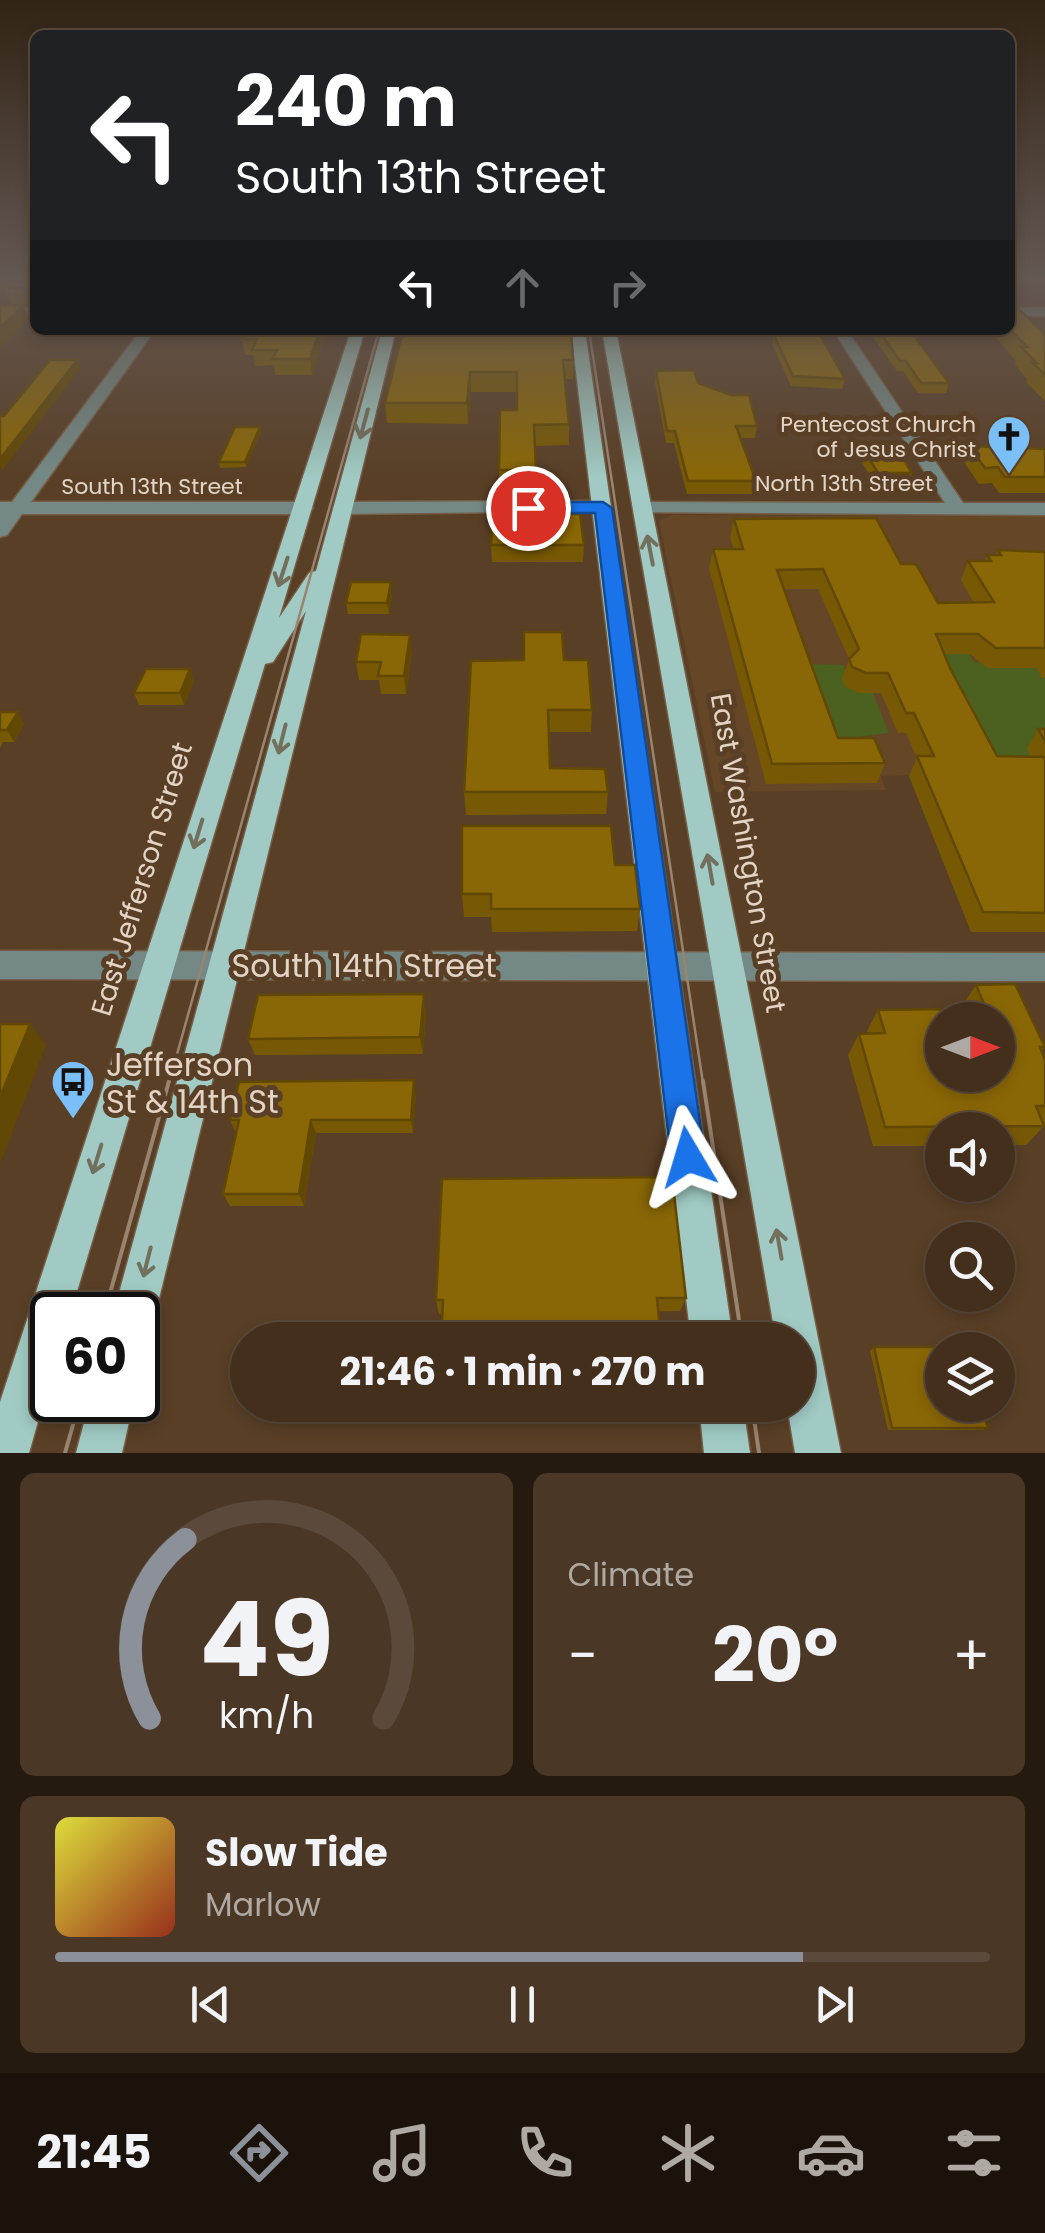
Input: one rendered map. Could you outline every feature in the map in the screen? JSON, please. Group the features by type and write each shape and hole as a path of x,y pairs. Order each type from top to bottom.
{"main road":[{"name":"East Jefferson Street","path":"6,1453 354,343"},
{"path":"140,1292 386,343"},
{"name":"East Washington Street","path":"580,343 600,470 710,1322"},
{"name":"East Washington Street","path":"611,343 793,1322"},
{"name":"East Washington Street","path":"600,470 620,380"},
{"path":"244,687 330,556"},
{"path":"99,1453 107,1422"},
{"path":"723,1422 727,1453"},
{"name":"East Washington Street","path":"812,1422 818,1453"}],"street":[{"path":"0,531 9,508 138,343"},
{"path":"848,343 958,509"},
{"name":"South 13th Street","path":"9,508 304,508"},
{"path":"343,508 603,508"},
{"name":"North 13th Street","path":"642,508 1045,509"},
{"name":"South 14th Street","path":"0,965 1045,967"}],"shaded area":[{"path":"672,515 1045,516 1045,772 881,776 886,790 715,792 659,521"}],"green space":[{"path":"961,639 974,662 1036,668 1045,679 1045,772 989,772 931,654"},
{"path":"807,664 844,665 846,687 873,693 889,733 834,740"}],"building":[{"path":"255,343 316,343 310,359 272,359 277,350 252,350"},
{"path":"400,343 572,343 573,360 563,360 569,424 534,425 536,470 499,470 500,410 517,410 517,372 470,372 467,403 385,403"},
{"path":"778,343 824,343 845,379 793,376"},
{"path":"887,343 919,343 949,383 921,383 906,361 900,361"},
{"path":"1023,343 1045,343 1045,375 1021,347 1027,347"},
{"path":"50,360 77,360 0,459 0,416"},
{"path":"694,370 698,383 731,395 749,395 757,426 736,426 756,481 688,481 675,431 667,431 656,371"},
{"path":"235,427 260,427 245,462 219,462"},
{"path":"969,446 1045,449 1045,477 1005,477 998,467 985,468"},
{"path":"864,450 898,450 912,473 878,473"},
{"path":"492,514 580,514 584,545 491,545"},
{"path":"876,518 901,564 916,564 938,603 994,602 968,561 991,561 987,555 1001,555 998,550 1045,552 1045,648 996,648 978,634 936,634 997,756 1045,757 1045,913 983,912 917,756 934,756 914,713 906,713 888,673 866,673 852,667 849,659 859,649 823,569 777,570 838,738 874,738 885,763 772,764 713,549 743,549 734,519"},
{"path":"351,582 391,582 387,603 346,603"},
{"path":"524,632 562,632 564,660 588,660 592,710 548,710 550,768 605,769 608,792 464,792 471,661 524,660"},
{"path":"361,634 410,635 404,676 378,676 381,662 356,662"},
{"path":"146,669 190,669 180,693 134,693"},
{"path":"0,712 18,712 7,730 0,730"},
{"path":"462,826 611,826 615,865 635,865 640,909 491,909 491,894 462,894"},
{"path":"1015,984 1045,1047 1040,1047 1045,1060 1045,1106 1036,1106 1044,1126 1015,1126 1015,1112 925,1112 925,1127 885,1127 859,1034 885,1033 878,1010 925,1009 925,1092 1015,1092 1015,1002 983,1002 976,985"},
{"path":"424,994 420,1037 248,1039 258,995"},
{"path":"0,1024 30,1024 0,1097"},
{"path":"414,1080 411,1120 311,1120 299,1194 223,1194 239,1120 230,1120 239,1082"},
{"path":"672,1177 686,1298 657,1298 659,1322 442,1322 443,1300 436,1300 442,1179"},
{"path":"874,1347 925,1347 925,1422 986,1422 988,1428 892,1428"}],"tram line":[{"path":"169,1083 375,343"},
{"path":"591,343 703,1083"},
{"path":"110,1292 169,1081"},
{"path":"703,1081 739,1322"},
{"path":"65,1453 74,1422"},
{"path":"754,1422 759,1453"}],"place":[{"name":"Pentecost Church of Jesus Christ","path":"1009,475"},
{"name":"Jefferson St & 14th St","path":"73,1120"}],"route":[{"path":"528,508 603,508 688,1157"}]}
